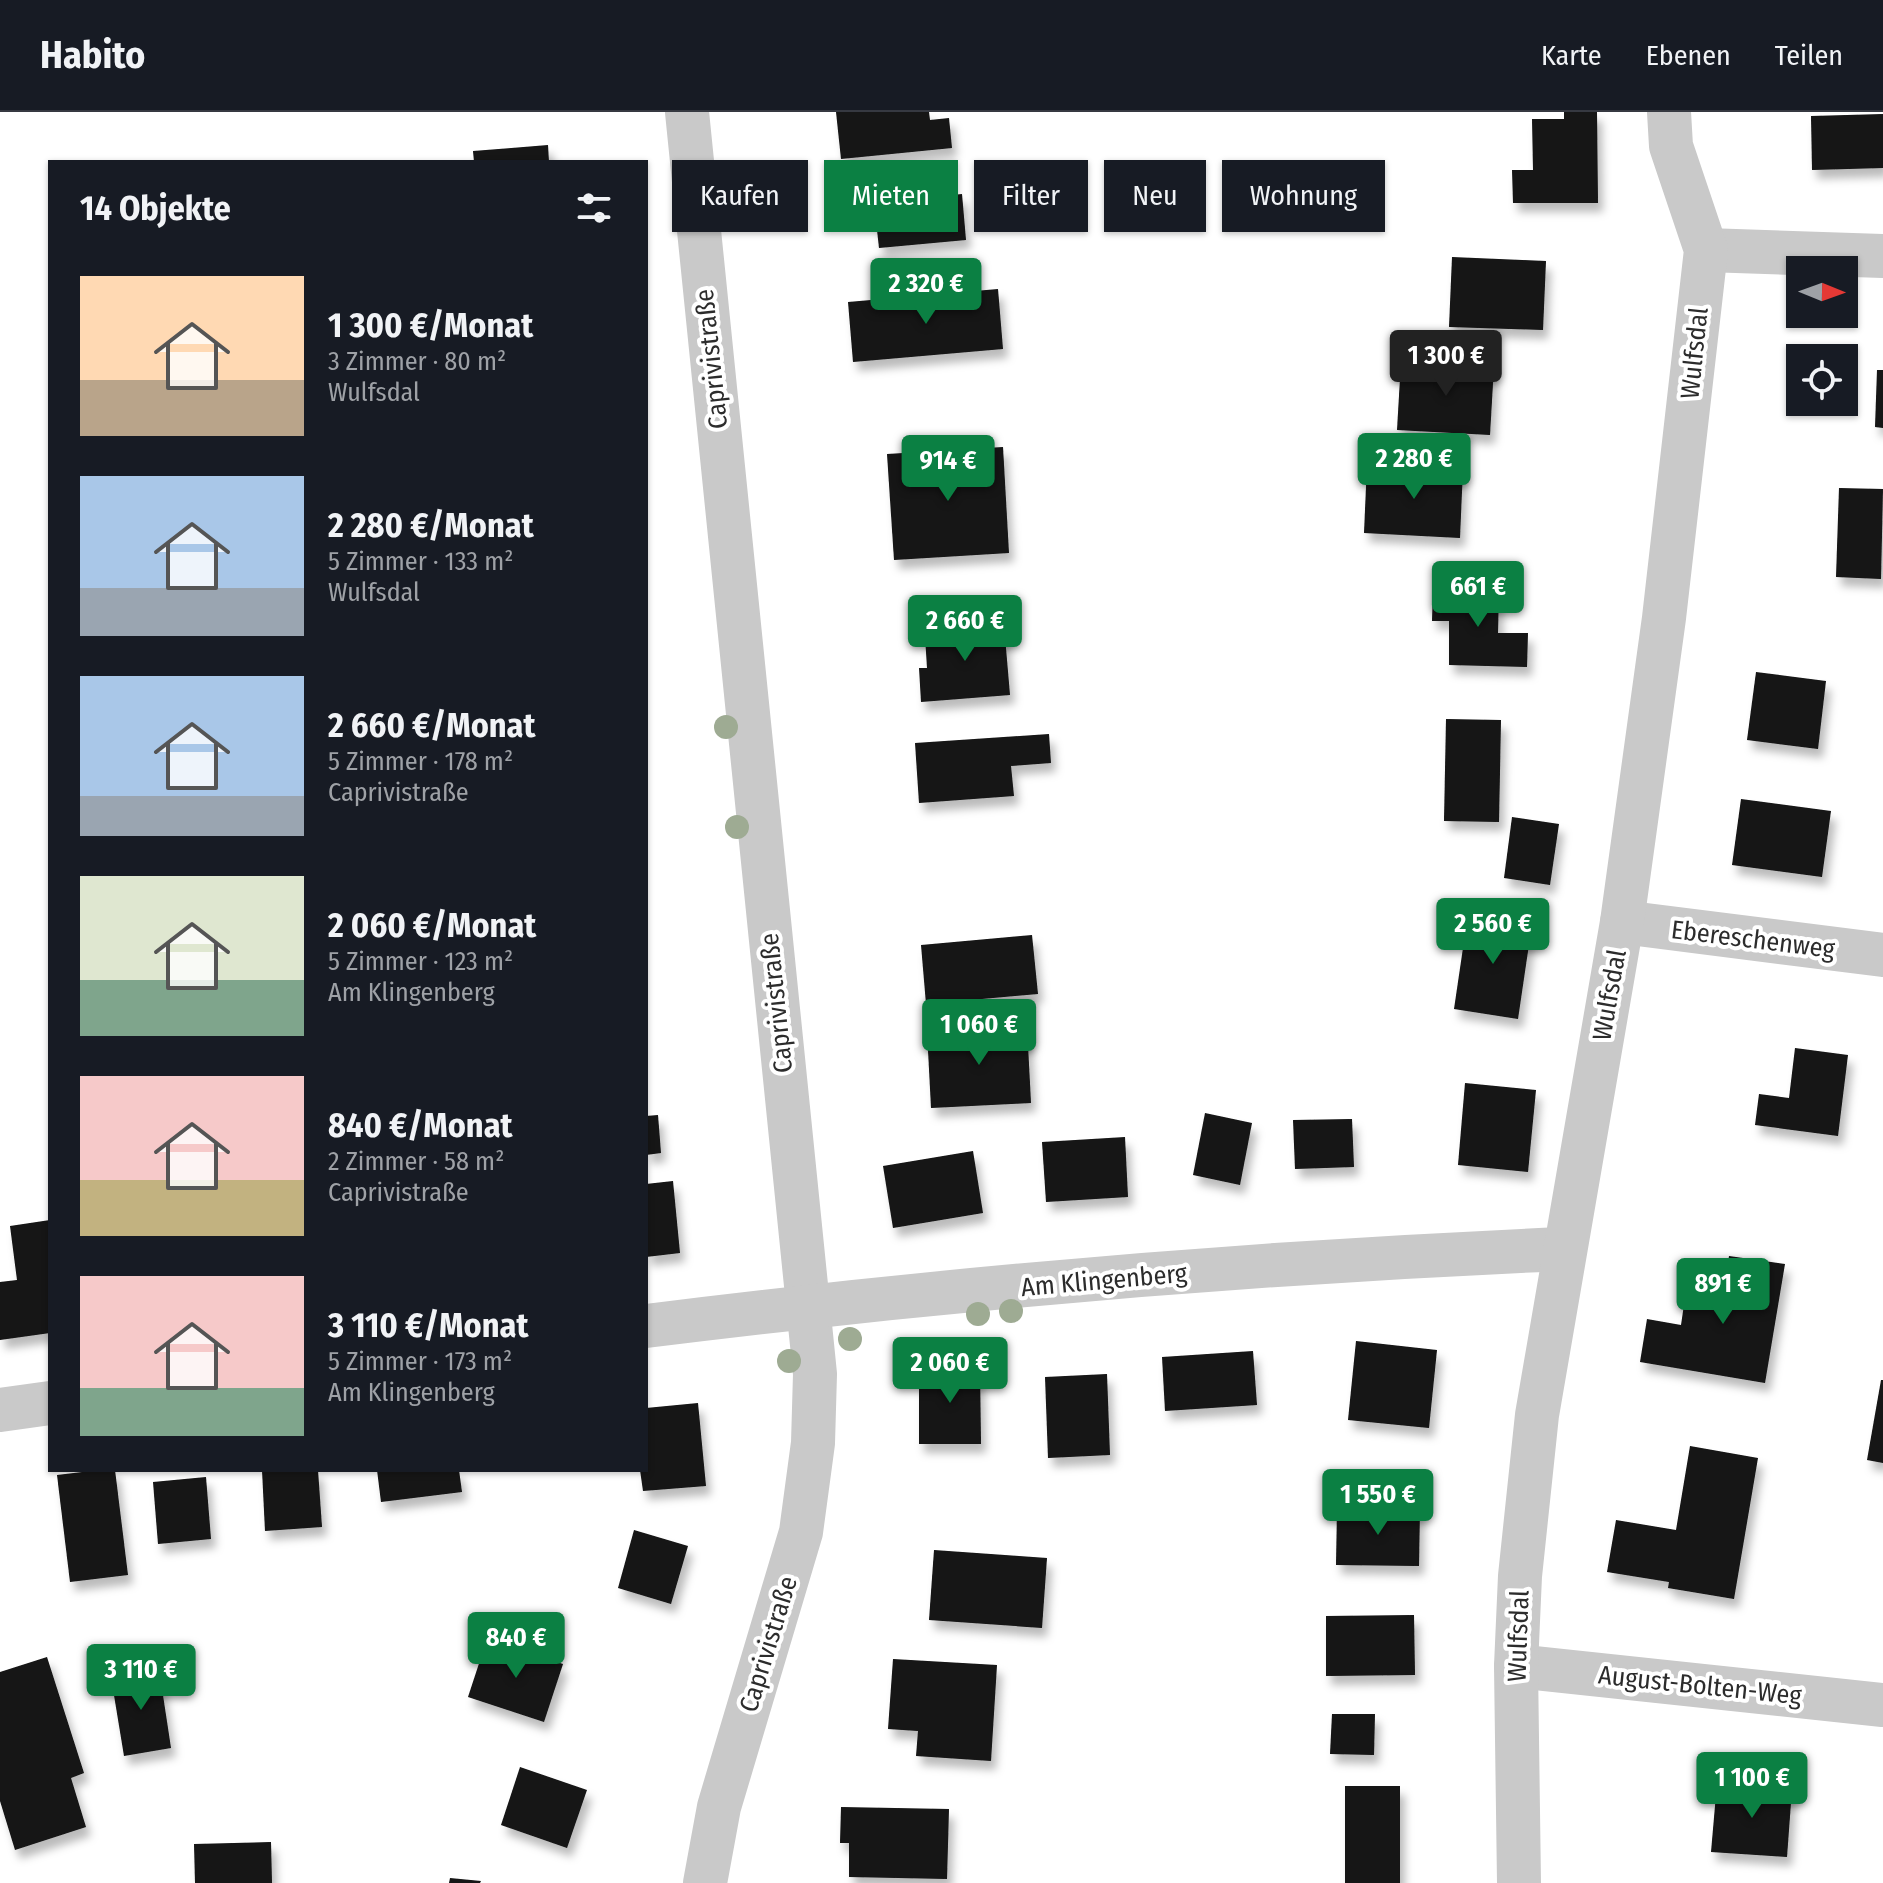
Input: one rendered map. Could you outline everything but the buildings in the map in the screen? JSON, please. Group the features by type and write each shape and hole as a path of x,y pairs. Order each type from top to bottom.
{"street":[{"name":"Caprivistraße","path":"687,112 815,1374 814,1429 801,1532 719,1807 705,1883"},
{"name":"Wulfsdal","path":"1519,1883 1516,1666 1520,1576 1537,1415 1622,922 1664,618 1706,250 1671,146 1669,112"},
{"path":"1706,250 1883,256"},
{"name":"Ebereschenweg","path":"1622,922 1883,955"},
{"name":"Am Klingenberg","path":"648,1326 806,1306 1355,1258 1564,1249"},
{"path":"0,1410 48,1403"},
{"name":"August-Bolten-Weg","path":"1516,1666 1883,1705"}]}
